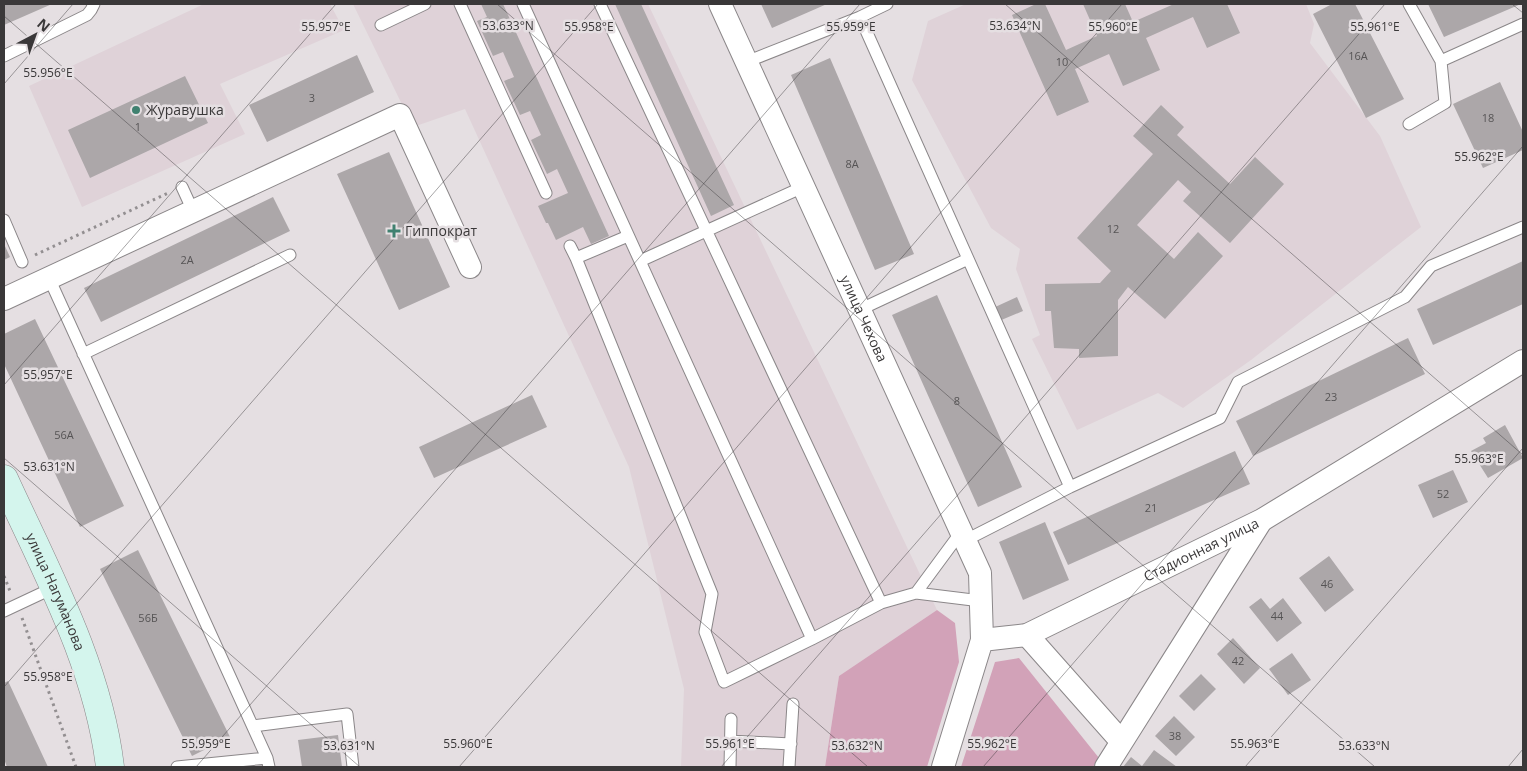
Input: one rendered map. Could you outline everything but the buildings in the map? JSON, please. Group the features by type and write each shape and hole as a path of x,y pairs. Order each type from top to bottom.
{"street":[{"name":"улица Чехова","path":"720,4 980,574 982,640"},
{"path":"4,299 400,115 470,267"},
{"name":"Стадионная улица","path":"982,640 1027,635 1262,520 1523,361"},
{"name":"улица Нагуманова","path":"4,479 79,648 101,712 110,767"},
{"path":"1106,767 1262,520"},
{"path":"1027,635 1121,741"},
{"path":"943,767 982,640"}],"lane":[{"path":"4,56 87,15 94,4"},
{"path":"381,25 425,4"},
{"path":"460,4 546,193"},
{"path":"523,4 812,639"},
{"path":"600,4 881,603"},
{"path":"746,62 888,4"},
{"path":"1409,4 1442,61 1445,103 1409,124"},
{"path":"860,17 1070,486"},
{"path":"1442,61 1523,24"},
{"path":"182,186 193,211"},
{"path":"640,261 803,187"},
{"path":"4,220 22,262"},
{"path":"916,593 962,536 1220,418 1238,382 1405,297 1430,266 1523,227"},
{"path":"576,258 628,236"},
{"path":"570,246 712,594 704,632 724,682 881,603 916,593 980,601"},
{"path":"83,354 290,256"},
{"path":"859,310 968,260"},
{"path":"48,278 253,726 267,764 178,767"},
{"path":"4,611 53,588"},
{"path":"789,767 793,704"},
{"path":"253,726 347,714 353,767"},
{"path":"730,767 731,719"},
{"path":"730,742 791,744"}],"path":[{"path":"22,262 182,186"},
{"path":"4,576 76,767"}],"shaded area":[{"name":"Журавушка","path":"204,4 330,4 344,30 220,84 245,134 82,207 29,86"},
{"path":"353,4 648,4 937,610 839,676 825,767 681,767 684,689 629,467 465,109 413,127"},
{"path":"966,4 1306,4 1314,24 1310,43 1380,136 1421,227 1251,360 1183,408 1158,393 1077,430 1032,339 1040,335 1016,269 1020,249 991,228 912,80 928,21"},
{"path":"937,610 955,623 959,662 927,767 825,767 839,676"},
{"path":"1019,658 1099,758 1093,767 961,767 995,662"}],"place":[{"name":"Журавушка","path":"136,110"},
{"name":"Гиппократ","path":"394,231"}]}
